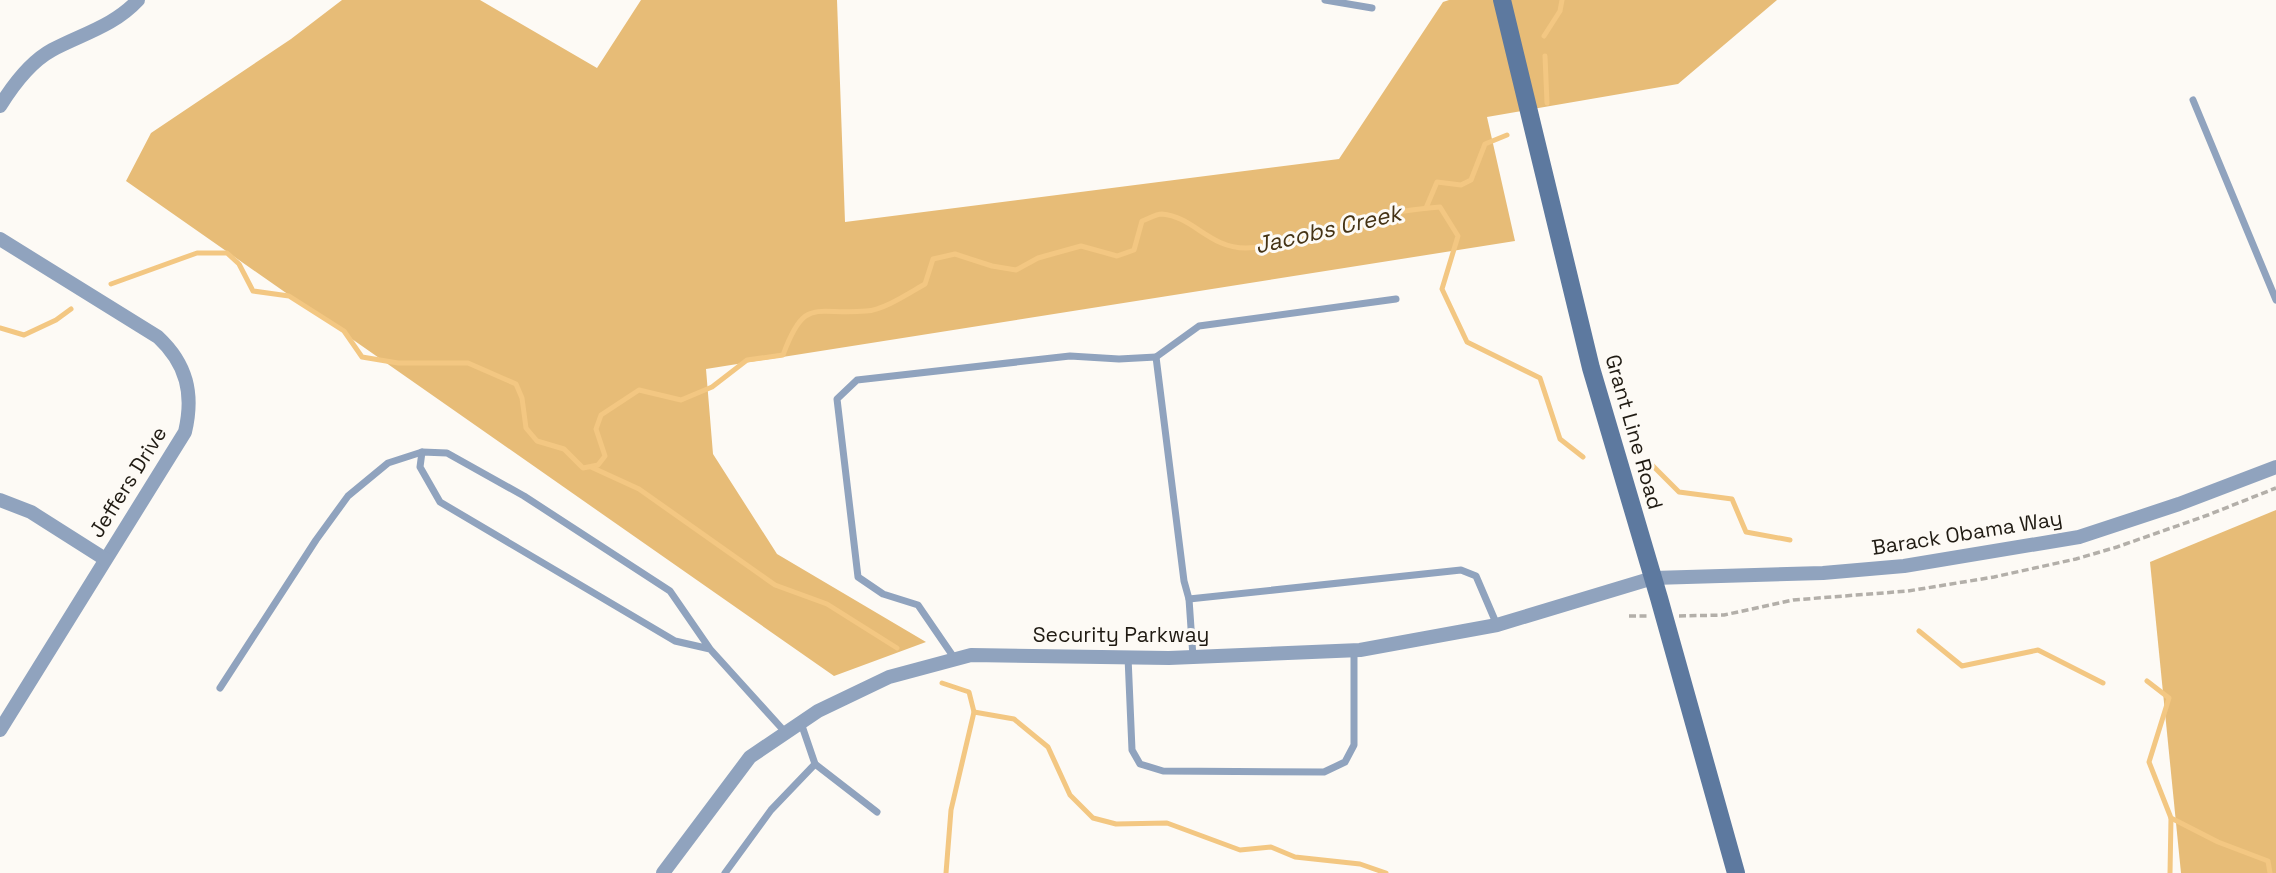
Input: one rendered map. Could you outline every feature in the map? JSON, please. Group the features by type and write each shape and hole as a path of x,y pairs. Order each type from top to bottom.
{"main road":[{"name":"Grant Line Road","path":"1502,0 1591,368 1735,873"}],"street":[{"path":"0,106 18,80 41,57 109,23 138,0"},
{"name":"Jeffers Drive","path":"0,239 150,331 168,347 185,376 190,404 185,432 0,730"},
{"name":"Barack Obama Way","path":"1653,578 1824,573 1904,566 2079,537 2153,513 2276,467"},
{"path":"0,500 30,512 105,559"},
{"name":"Security Parkway","path":"663,873 750,757 818,710 889,677 971,655 1193,657 1354,651 1497,625 1653,578"}],"lane":[{"path":"1325,0 1372,8"},
{"path":"2193,100 2276,300"},
{"path":"955,659 918,605 883,594 858,577 837,399 857,380 1070,356 1119,359 1156,357 1199,326 1396,299"},
{"path":"1156,357 1184,581 1189,600 1193,657"},
{"path":"422,452 420,467 440,502 675,641 710,649"},
{"path":"220,688 316,540 348,496 388,463 422,452 447,453 524,496 670,591 710,649 786,733"},
{"path":"1189,600 1461,570 1476,576 1497,625"},
{"path":"1128,657 1132,750 1140,764 1163,771 1324,772 1345,762 1354,745 1354,651"},
{"path":"801,722 815,764 877,812"},
{"path":"725,873 771,810 815,764"}],"shaded area":[{"path":"342,0 480,0 597,68 641,0 837,0 845,222 1339,159 1443,2 1449,0 1777,0 1678,84 1487,117 1515,241 706,369 713,454 777,554 926,642 834,676 126,181 151,133 291,39"},
{"path":"2276,510 2276,873 2181,873 2150,562"}],"waterway":[{"path":"1544,36 1560,11 1562,0"},
{"path":"1545,56 1547,103"},
{"path":"1426,208 1437,182 1461,185 1471,180 1485,144 1507,135"},
{"name":"Jacobs Creek","path":"111,284 197,253 227,253 239,264 253,291 289,296 344,331 362,357 398,363 468,363 516,384 522,398 526,428 537,441 564,449 583,468 598,465 605,456 596,429 601,415 639,390 681,400 712,387 747,360 783,355 791,336 805,316 823,311 873,310 925,284 933,259 955,254 992,266 1016,270 1038,258 1081,246 1117,256 1134,250 1142,221 1160,214 1173,216 1233,247 1254,248 1341,223 1407,210 1440,207 1458,236 1442,289 1467,342 1540,378 1560,439 1583,457"},
{"name":"Jacobs Creek","path":"0,328 24,335 56,320 71,309"},
{"name":"Jacobs Creek","path":"1649,462 1679,492 1732,499 1746,532 1790,540"},
{"path":"591,467 639,489 775,585 827,604 897,648"},
{"name":"Jacobs Creek","path":"1919,631 1962,666 2038,650 2103,683"},
{"name":"Jacobs Creek","path":"2147,681 2169,698 2149,762 2171,818 2218,842 2268,861 2270,873"},
{"path":"942,683 969,692 974,712 951,810 946,873"},
{"path":"974,712 1014,719 1048,747 1070,795 1093,818 1116,824 1167,823 1240,850 1271,847 1295,857 1360,864 1386,873"},
{"path":"2170,873 2171,818"}]}
